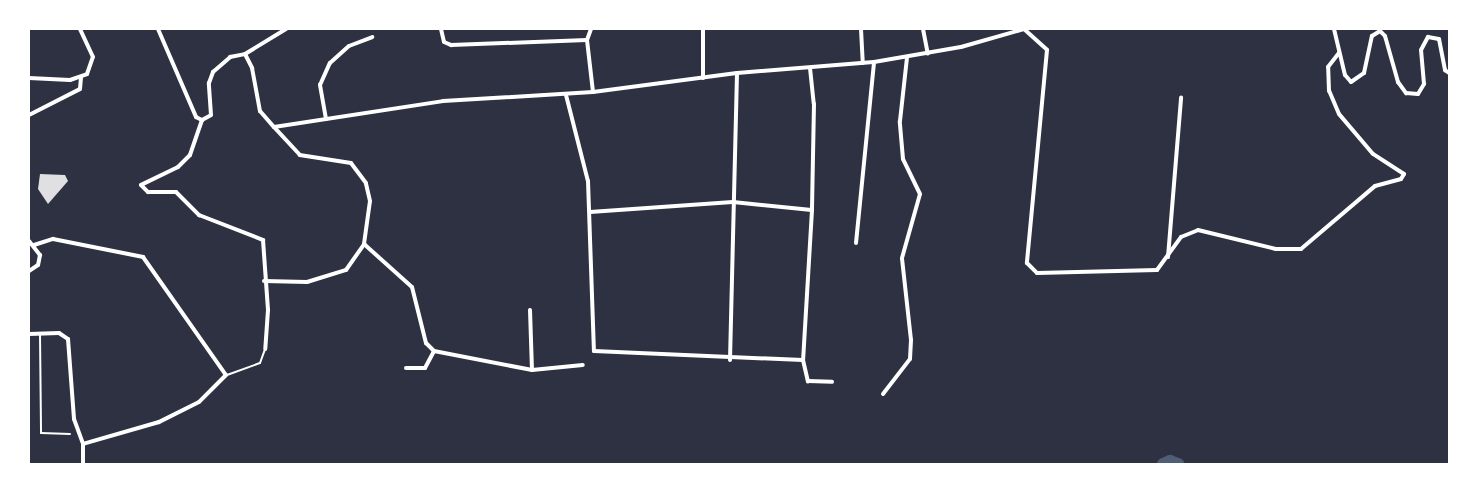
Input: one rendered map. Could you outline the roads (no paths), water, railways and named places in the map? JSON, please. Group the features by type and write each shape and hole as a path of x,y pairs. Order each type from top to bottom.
{"street":[{"path":"29,78 81,78 90,70 93,58 80,29"},
{"path":"158,29 193,110 202,120"},
{"path":"265,349 268,310 264,282 263,240 199,215 176,192 143,191 146,181 178,167 190,155 202,120 210,115 209,83 213,72 230,57 245,54 286,29"},
{"path":"441,29 444,42 452,44 587,40"},
{"path":"590,29 587,40 593,92"},
{"path":"703,29 703,78"},
{"path":"860,29 864,63"},
{"path":"923,29 928,54"},
{"path":"274,127 444,101 566,95 737,73 907,58 1024,29 1047,50 1027,263 1037,273 1148,272 1157,270 1181,237 1198,230 1276,249 1301,249 1375,186 1401,179 1404,174 1373,154 1339,114 1329,91 1328,67 1339,53"},
{"path":"1334,29 1344,75 1351,82 1359,81 1377,31 1385,36 1392,65 1406,93 1418,94 1424,84 1421,50 1428,37 1439,39 1445,70 1449,73"},
{"path":"326,119 320,84 330,63 348,46 372,37"},
{"path":"245,54 252,68 260,111 300,155 343,160 360,172 370,201 364,244 346,270 331,276 294,284 264,282"},
{"path":"882,394 901,375 910,350 902,258 920,194 903,159 900,121 907,58"},
{"path":"856,243 874,62"},
{"path":"810,68 814,104 812,210 803,360 808,381 832,382"},
{"path":"730,360 737,73"},
{"path":"29,114 80,89 81,78"},
{"path":"566,95 582,153 590,212 594,352 730,360 803,360"},
{"path":"1168,257 1181,98"},
{"path":"590,212 733,202 812,210"},
{"path":"34,245 53,239 143,257 226,375 199,402 159,422 83,444"},
{"path":"29,241 40,255 38,265 29,271"},
{"path":"364,244 412,287 426,343 434,351 532,370 583,365"},
{"path":"530,310 532,370"},
{"path":"29,334 59,334 68,339 74,419 83,444 84,464"},
{"path":"406,368 425,368 434,351"}],"lane":[{"path":"40,334 40,433 70,434"},
{"path":"226,375 260,363 265,349"}],"waterway":[{"path":"1163,464 1170,461 1178,464"}]}
